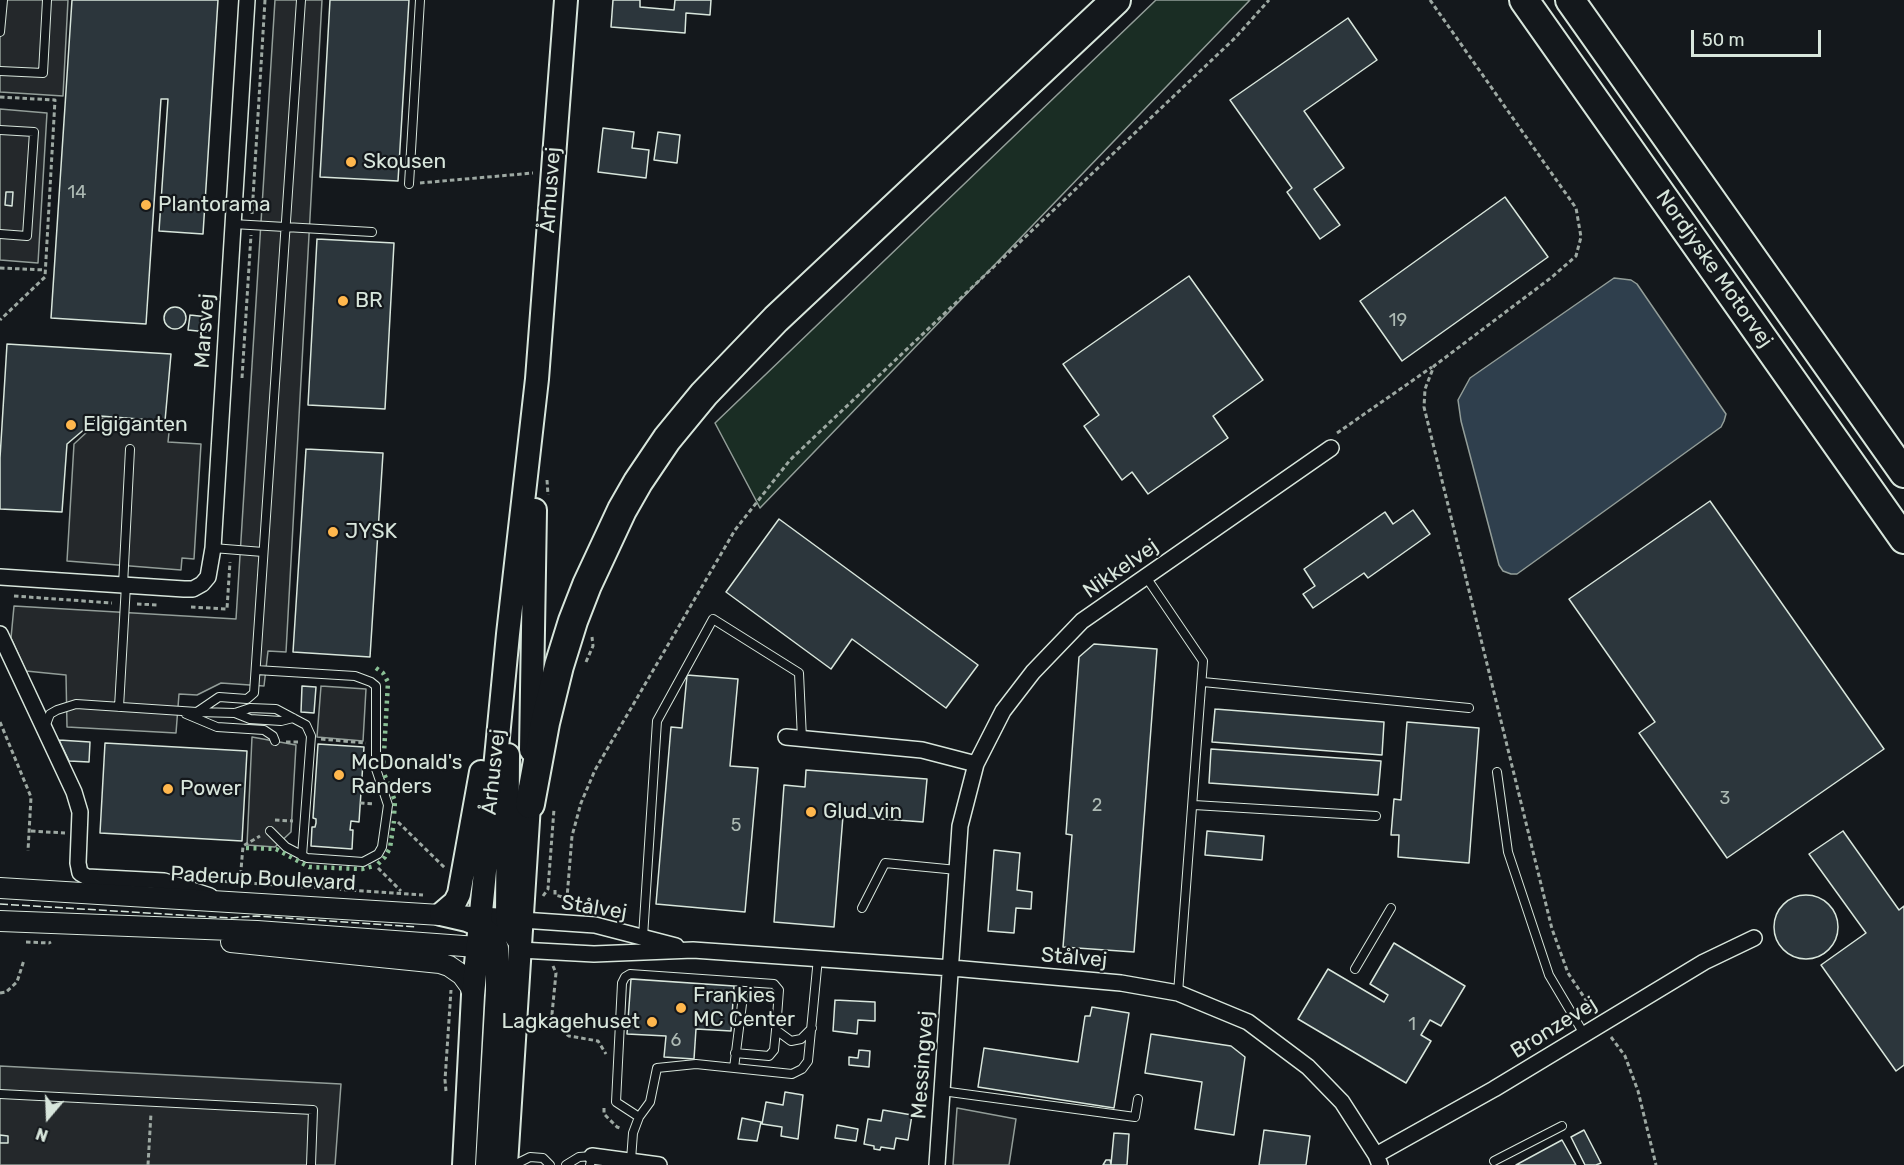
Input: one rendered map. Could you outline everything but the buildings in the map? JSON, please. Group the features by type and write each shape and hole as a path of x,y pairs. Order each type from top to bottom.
{"highway":[{"path":"530,804 545,723 573,621 622,510 667,439 704,394 776,319 1116,0"},
{"name":"Nordjyske Motorvej","path":"1524,0 1904,539"},
{"name":"Nordjyske Motorvej","path":"1570,0 1904,473"}],"main road":[{"name":"Århusvej","path":"464,1165 473,995 483,934 508,634 537,379 566,0"},
{"name":"Århusvej","path":"506,1165 530,804 537,379"},
{"path":"441,914 455,902 459,894 508,634"},
{"path":"508,634 521,937"},
{"path":"441,914 467,920 483,934 497,991 487,1165"}],"street":[{"name":"Marsvej","path":"2,582 193,589 202,585 208,577 213,548 247,0"},
{"name":"Nikkelvej","path":"951,968 960,826 975,764 1003,711 1033,672 1082,621 1331,448"},
{"path":"0,634 74,792 80,813 78,863 80,873 87,877 164,881 224,901"},
{"path":"786,737 922,750 975,764"},
{"name":"Paderup Boulevard","path":"0,888 441,914"},
{"path":"0,921 257,931 483,934 521,937"},
{"path":"70,925 440,963 462,975 473,995"},
{"name":"Stålvej","path":"521,937 595,925 693,950"},
{"path":"483,934 521,937"},
{"name":"Stålvej","path":"521,937 594,954 693,950 818,958 1121,983 1178,993 1248,1022 1308,1067 1342,1102 1378,1160"},
{"name":"Bronzevej","path":"1378,1160 1704,962 1754,938"},
{"name":"Messingvej","path":"937,1165 951,968"},
{"path":"591,1160 631,1160 657,1165"}],"lane":[{"path":"0,33 3,0"},
{"path":"0,70 43,73 47,0"},
{"path":"197,712 219,698 247,699 252,696 256,670 301,0"},
{"path":"409,184 420,0"},
{"path":"0,130 33,132 27,236 0,234"},
{"path":"233,224 372,232"},
{"path":"120,707 130,449"},
{"path":"213,548 263,552"},
{"path":"1146,577 1203,661 1194,805 1178,993"},
{"path":"643,937 657,721 713,619 799,673 802,739"},
{"path":"256,670 344,675 363,679 376,686 376,769 388,805 382,847 378,854 363,862 312,860 286,847 270,831"},
{"path":"1203,682 1469,708"},
{"path":"45,728 50,714 76,704 235,713 250,719 281,721 293,717 306,725 311,740 302,856"},
{"path":"180,711 217,727 264,730 273,736 275,741"},
{"path":"1497,772 1508,852 1549,975 1584,1034"},
{"path":"1194,805 1376,816"},
{"path":"862,908 885,863 957,870"},
{"path":"1355,969 1391,908"},
{"path":"631,1160 633,1133 639,1117 650,1102 657,1068 696,1064 792,1074 802,1070 808,1061 818,958"},
{"path":"639,1117 616,1102 622,983 630,974 774,984 779,990 774,1050 769,1056 735,1053"},
{"path":"734,1068 743,996"},
{"path":"776,1030 791,1041 801,1039 812,1028"},
{"path":"942,1091 1135,1117 1138,1099"},
{"path":"0,1094 314,1110 311,1165"},
{"path":"1494,1161 1562,1126"},
{"path":"514,1165 530,1156 543,1158 550,1165"},
{"path":"566,1165 579,1157 591,1160"}],"path":[{"path":"555,890 555,895 567,898 572,836 581,803 595,770 735,530 783,469 1235,38 1269,0"},
{"path":"1331,448 1325,441 1434,366 1552,277 1576,256 1581,237 1576,208 1430,0"},
{"path":"409,184 553,172"},
{"path":"0,268 45,270"},
{"path":"1434,366 1425,389 1424,407 1551,929 1568,973 1625,1056 1638,1091 1656,1165"},
{"path":"0,722 31,797 31,831 28,851"},
{"path":"275,741 297,743 340,739 376,743"},
{"path":"360,803 376,804 451,873"},
{"path":"31,831 71,833"},
{"path":"240,882 243,846 270,831"},
{"path":"369,858 402,892"},
{"path":"0,993 6,992 17,982 24,960"},
{"path":"556,973 552,1014 558,1028 569,1036 598,1041 608,1057"},
{"path":"148,1165 152,1102"},
{"path":"605,1103 604,1114 617,1127 633,1133"}],"green space":[{"path":"1156,0 1250,0 760,508 715,423"}],"shaded area":[{"path":"0,0 68,0 63,96 0,92"},
{"path":"275,0 322,0 286,652 268,651 264,686 221,683 197,695 179,694 176,733 67,727 66,675 26,671 11,638 14,606 236,619"},
{"path":"0,109 47,113 38,263 0,260"},
{"path":"102,418 170,423 168,442 201,444 194,559 182,558 181,570 67,561 74,444"},
{"path":"321,686 366,689 363,741 317,737"},
{"path":"252,737 296,745 291,832 275,847 247,845"},
{"path":"0,1066 341,1084 335,1165 0,1165"},
{"path":"957,1108 1016,1119 1009,1165 953,1165"}],"water":[{"path":"1614,278 1631,280 1637,284 1726,414 1724,421 1721,427 1524,569 1517,574 1511,574 1503,571 1499,565 1461,421 1458,400 1470,378"}],"hedge":[{"path":"376,668 383,673 388,682 383,771 395,801 394,816"},
{"path":"378,864 390,848 394,821"},
{"path":"246,848 276,849 309,867 362,869 374,866"}],"fence":[{"path":"0,904 230,918 256,916 417,927"}],"place":[{"name":"Skousen","path":"351,162"},
{"name":"Plantorama","path":"146,205"},
{"name":"BR","path":"343,301"},
{"name":"Elgiganten","path":"71,425"},
{"name":"JYSK","path":"333,532"},
{"name":"McDonald's Randers","path":"339,775"},
{"name":"Power","path":"168,789"},
{"name":"Glud vin","path":"811,812"},
{"name":"Frankies MC Center","path":"681,1008"},
{"name":"Lagkagehuset","path":"652,1022"}]}
